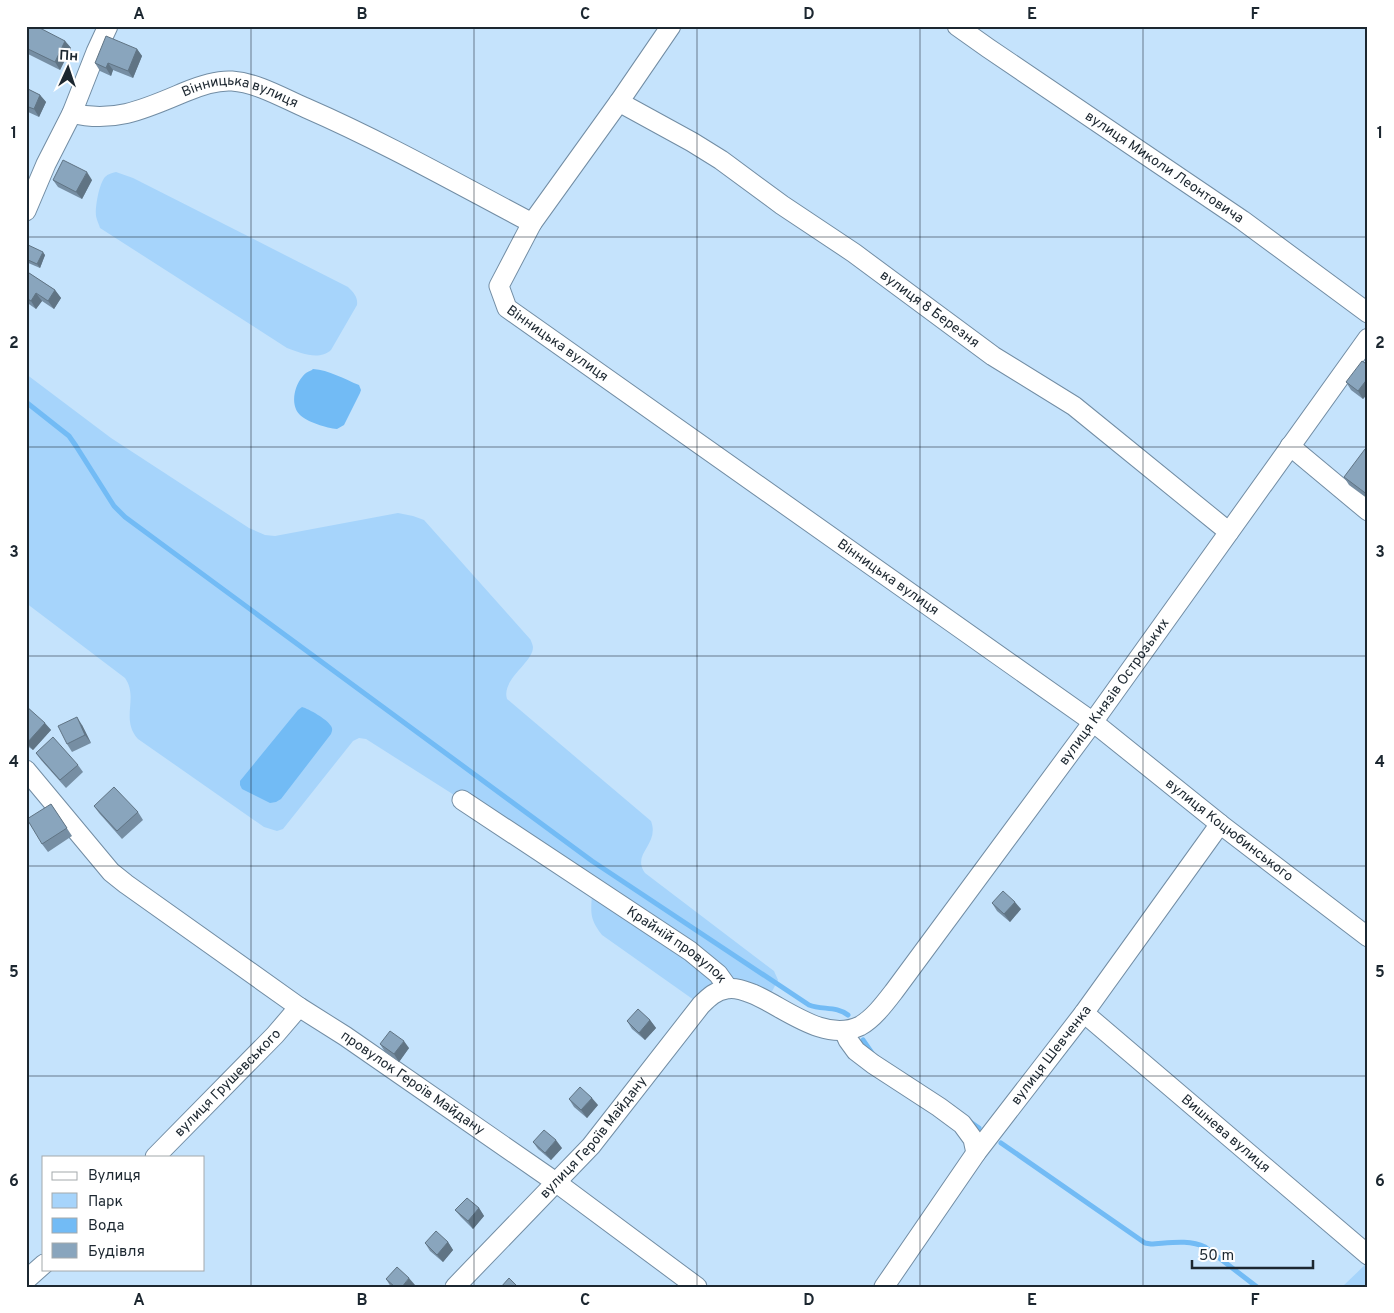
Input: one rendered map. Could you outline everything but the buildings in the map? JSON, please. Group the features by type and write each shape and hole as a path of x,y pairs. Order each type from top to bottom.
{"street":[{"path":"26,211 46,164 72,113 108,26"},
{"path":"532,223 671,26"},
{"name":"вулиця Миколи Леонтовича","path":"958,26 996,54 1242,220 1368,314"},
{"name":"Вінницька вулиця","path":"72,113 99,118 125,114 147,108 216,82 231,81 251,84 356,130 532,223 499,286 507,308 1093,722"},
{"name":"вулиця 8 Березня","path":"619,102 721,160 993,356 1074,406 1229,532"},
{"name":"вулиця Князів Острозьких","path":"844,1030 859,1026 865,1022 887,1000 1093,722 1368,338"},
{"path":"1290,446 1368,511"},
{"name":"вулиця Коцюбинського","path":"1093,722 1220,824 1368,937"},
{"name":"провулок Героїв Майдану","path":"26,770 111,872 126,884 299,1006 557,1183 697,1287"},
{"name":"Крайній провулок","path":"462,800 690,951 718,974 728,988 742,990 758,996 820,1028 844,1030"},
{"name":"вулиця Шевченка","path":"884,1287 976,1153 1084,1013 1220,824"},
{"name":"вулиця Героїв Майдану","path":"455,1287 591,1146 701,1005 712,994 728,988"},
{"name":"вулиця Грушевського","path":"156,1156 275,1035 299,1006"},
{"name":"Вишнева вулиця","path":"1084,1013 1368,1255"},
{"path":"844,1030 856,1051 940,1107 962,1124 973,1139 976,1153"},
{"path":"26,1280 42,1266"}],"green space":[{"path":"116,172 133,178 348,287 355,295 357,305 331,350 315,356 287,348 100,228 96,218 99,190 105,177"},
{"path":"26,374 111,438 249,528 265,535 275,536 398,513 424,520 531,641 532,653 509,685 506,692 507,699 651,821 652,836 641,860 645,873 774,971 778,980 767,1001 742,990 701,1005 602,935 592,915 592,893 462,800 366,739 359,738 353,741 283,829 277,831 264,827 138,739 130,724 130,693 125,678 26,603"},
{"path":"1368,1262 1368,1287 1342,1287"}],"water":[{"path":"313,369 325,371 359,385 361,390 344,425 337,429 303,418 295,405 296,387 302,377"},
{"path":"302,707 326,720 332,728 331,734 281,799 270,803 242,789 240,781"}],"waterway":[{"path":"26,402 69,436 114,506 125,517 592,861 809,1005 839,1010 848,1015"},
{"path":"863,1040 872,1053"},
{"path":"969,1121 979,1128"},
{"path":"1001,1143 1145,1243 1186,1242 1205,1247 1257,1287"}]}
